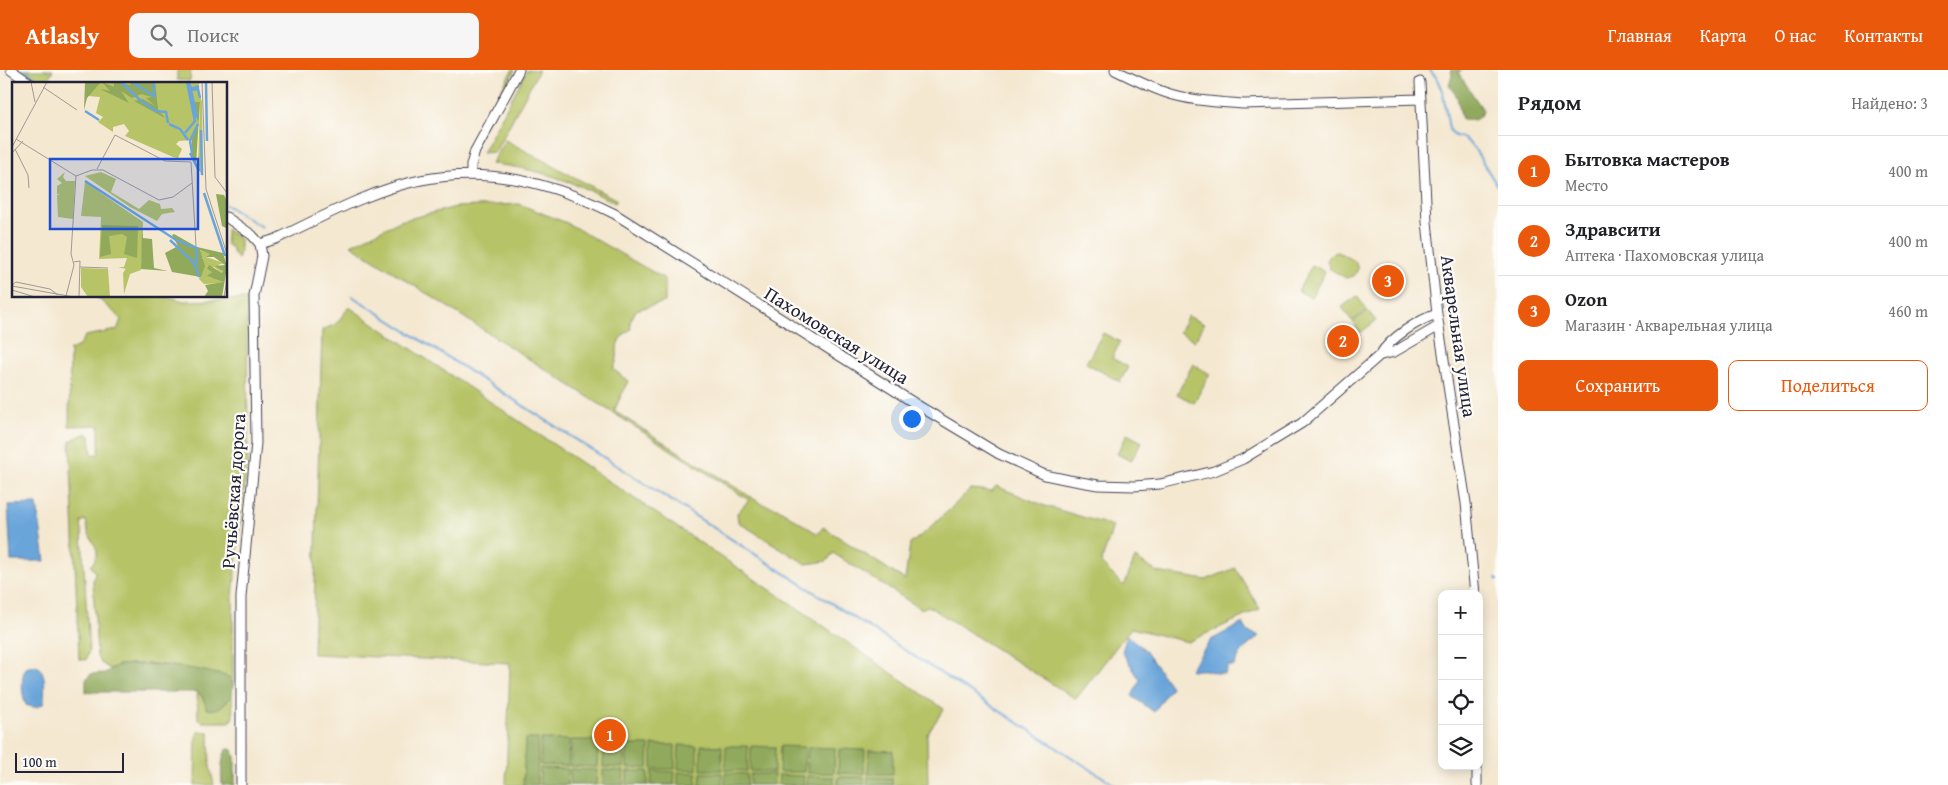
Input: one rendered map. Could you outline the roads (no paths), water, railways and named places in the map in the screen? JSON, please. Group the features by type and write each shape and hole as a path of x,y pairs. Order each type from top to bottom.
{"street":[{"path":"11,70 28,82"},
{"path":"471,175 471,165 475,151 519,70"},
{"path":"1115,70 1142,84 1166,93 1218,102 1244,104 1421,99"},
{"name":"Акварельная улица","path":"1420,82 1427,222 1437,314 1466,502 1475,590"},
{"name":"Пахомовская улица","path":"260,244 276,239 346,207 397,187 427,179 471,175 539,183 590,201 615,214 919,406 999,454 1045,475 1098,485 1134,486 1160,484 1214,471 1243,459 1302,423 1380,355 1388,343 1420,322 1437,314"},
{"path":"228,217 252,235 260,244"},
{"name":"Ручьёвская дорога","path":"241,785 241,597 256,443 254,296 262,256 260,244"},
{"name":"Пахомовская улица","path":"1380,355 1394,352 1439,326"},
{"path":"1477,785 1478,770"}],"water":[{"path":"37,504 45,561 11,561 8,505"},
{"path":"1243,623 1248,632 1258,635 1258,637 1242,651 1234,666 1228,666 1225,674 1206,670 1192,671 1190,669 1211,640"},
{"path":"1127,635 1144,649 1171,687 1154,712 1132,696 1140,680 1122,652"},
{"path":"36,665 40,668 44,677 45,688 44,703 34,707 26,705 23,697 22,681 26,668"}],"waterway":[{"path":"25,70 40,81"},
{"path":"1429,70 1436,77 1443,93 1449,129 1455,136 1464,138 1474,148 1498,187"},
{"path":"228,206 262,227"},
{"path":"352,296 1115,785"}],"place":[{"name":"Ozon","path":"1388,281"},
{"name":"Здравсити","path":"1343,341"},
{"name":"Бытовка мастеров","path":"610,735"}]}
